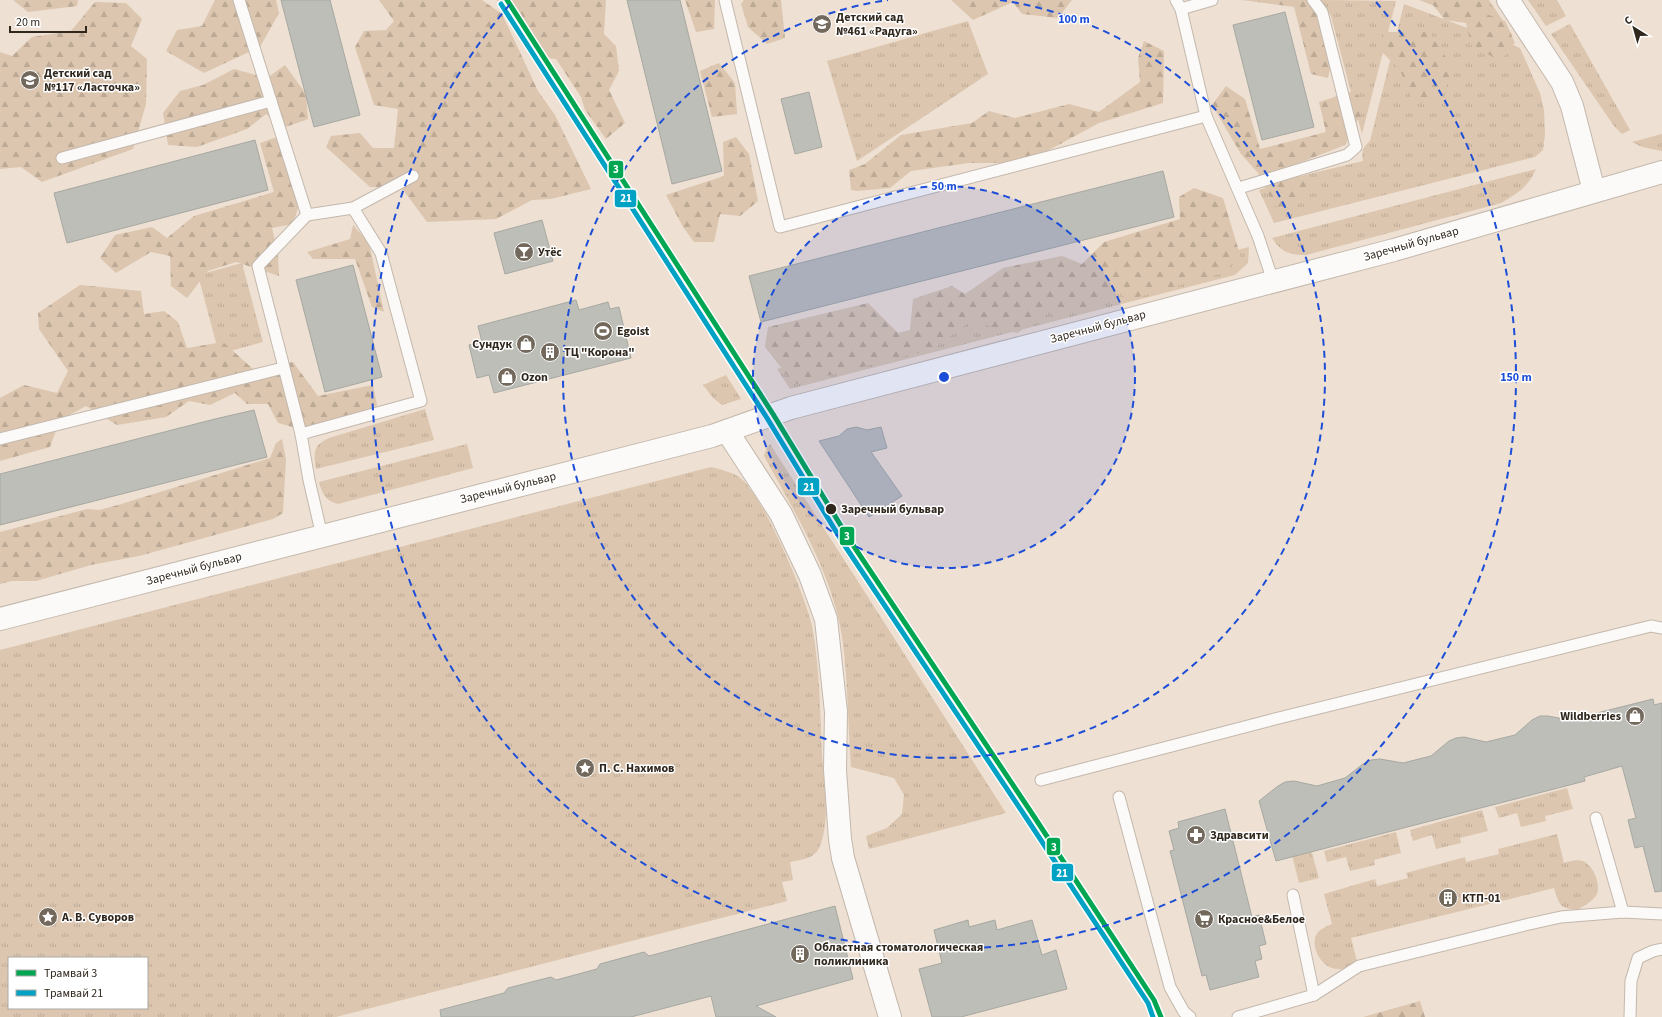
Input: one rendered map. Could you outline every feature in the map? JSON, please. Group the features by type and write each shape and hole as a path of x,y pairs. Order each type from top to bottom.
{"street":[{"path":"1508,0 1562,82 1572,106 1594,191"},
{"name":"Заречный бульвар","path":"0,619 727,431 791,408 1394,250 1662,172"},
{"path":"727,431 781,514 810,575 826,619 836,712 835,770 840,839 843,858 890,1017"}],"lane":[{"path":"239,0 307,215"},
{"path":"725,0 780,227 1206,116"},
{"path":"1212,0 1178,4 1206,116 1239,188 1258,236 1273,281"},
{"path":"1239,188 1347,155 1356,147 1322,12 1313,0"},
{"path":"62,158 271,101"},
{"path":"322,536 309,480 301,434 258,266 307,215 353,208 413,176"},
{"path":"301,434 422,401 381,253 353,208"},
{"path":"0,439 283,368"},
{"path":"1041,780 1287,716 1651,626 1662,628"},
{"path":"1119,797 1170,988 1184,1012 1190,1017"},
{"path":"1596,818 1623,912"},
{"path":"1293,895 1314,995"},
{"path":"1238,1017 1314,995 1359,966 1561,916 1623,912 1662,914"},
{"path":"1630,1017 1631,981 1638,958 1653,951 1662,949"}],"green space":[{"path":"13,0 78,0 77,6 28,12"},
{"path":"215,0 276,0 279,13 260,47 204,73 166,51 177,30 202,26"},
{"path":"379,0 482,0 502,14 538,91 555,115 591,189 551,199 532,200 496,219 427,222 401,187 370,187 326,147 331,136 360,133 373,148 394,148 398,109 374,105 355,47 364,31 386,30 394,21"},
{"path":"497,0 606,0 604,34 616,46 619,71 609,90 625,123 606,139 585,110 581,97 556,59 535,57"},
{"path":"685,0 715,0 714,29 696,32"},
{"path":"744,0 781,0 785,38 767,44 748,27 741,4"},
{"path":"951,0 1072,0 1058,18 1022,14 1013,2 973,20"},
{"path":"1242,0 1309,0 1334,51 1328,78 1311,74 1294,7"},
{"path":"1321,0 1396,1 1362,134 1331,16"},
{"path":"1419,0 1489,0 1513,36"},
{"path":"1429,0 1480,0 1486,14 1505,21 1515,43 1500,61 1471,45 1466,23 1445,20"},
{"path":"1528,0 1557,0 1566,16 1546,26"},
{"path":"95,2 126,3 142,19 131,46 147,59 146,104 133,149 42,182 21,167 0,169 0,52 12,56 32,37 71,31"},
{"path":"1404,4 1520,48 1540,93 1544,110 1545,135 1543,150 1535,157 1274,223 1259,190 1305,175 1363,161 1362,152 1364,147 1370,141"},
{"path":"968,21 988,74 857,161 827,61"},
{"path":"1570,24 1630,130 1622,134 1614,126 1551,34"},
{"path":"1383,32 1429,32 1452,66 1443,101 1413,101 1400,70 1380,50"},
{"path":"1144,41 1164,51 1163,103 1099,123 1025,163 969,163 911,171 890,188 857,191 851,190 849,170 865,164 901,135 972,123 989,111 1015,118 1069,104 1099,112 1140,82 1138,58"},
{"path":"719,63 735,83 737,114 712,117 700,71"},
{"path":"285,65 306,94 308,119 283,128 266,114 247,129 197,147 168,145 163,113 180,91 203,85 234,69 267,78"},
{"path":"1226,86 1245,99 1260,149 1326,132 1319,102 1353,91 1366,104 1345,145 1294,165 1307,185 1296,207 1274,206 1258,173 1241,154 1212,105"},
{"path":"1662,134 1662,151 1642,147 1632,142"},
{"path":"277,137 301,198 293,224 272,228 278,254 279,276 236,262 208,271 187,298 171,286 170,256 151,252 116,273 100,258 115,235 152,227 167,238 194,216 274,192 260,143"},
{"path":"736,137 749,154 758,201 740,216 720,214 714,242 694,242 683,227 666,195 724,176 723,142"},
{"path":"1536,169 1530,180 1522,189 1501,203 1306,255 1290,253 1282,250 1272,238"},
{"path":"1194,188 1223,198 1241,258 1218,274 1128,300 1115,289 1085,311 1050,312 1017,333 971,321 933,349 794,384 765,347 768,327 868,303 898,333 910,330 913,299 952,286 965,294 1003,268 1062,256 1082,264 1104,242 1180,219 1179,197"},
{"path":"353,225 369,243 384,312 372,307 355,259 313,259 307,252 350,239"},
{"path":"1249,247 1248,263 1235,275 790,389 777,369"},
{"path":"242,263 263,342 219,354 198,275"},
{"path":"80,285 141,291 144,314 164,311 178,322 187,348 223,342 253,369 293,362 318,396 373,385 377,405 359,418 296,428 278,423 268,404 247,404 235,393 210,405 189,401 166,417 117,425 86,406 60,420 50,447 0,461 0,398 24,385 57,393 68,371 39,329 38,313"},
{"path":"726,375 741,399 722,405 713,398 703,385"},
{"path":"425,409 434,440 316,469 315,450 323,441"},
{"path":"282,439 286,459 283,513 273,519 139,556 91,565 36,581 12,581 0,584 0,532 87,509 99,510 118,505 270,458 276,443"},
{"path":"467,444 473,468 338,504 330,501 325,496 319,482"},
{"path":"770,444 1006,813 869,849 866,836 887,828 902,814 904,795 894,778 851,767 845,658 838,618 831,593 812,546 764,456 766,449"},
{"path":"711,467 729,472 739,477 748,487 771,523 792,570 812,626 817,658 826,803 825,827 823,838 817,852 814,855 790,862 793,880 782,882 787,901 336,1017 0,1017 0,650"},
{"path":"1567,788 1573,809 1545,816 1546,821 1521,827 1517,813 1499,818 1495,807"},
{"path":"1482,810 1488,831 1460,838 1461,843 1436,849 1432,835 1413,841 1410,830"},
{"path":"1396,832 1401,853 1374,860 1375,865 1350,871 1346,857 1327,862 1324,851"},
{"path":"1557,834 1564,863 1581,860 1587,863 1597,880 1598,890 1595,897 1577,910 1563,906 1557,898 1554,888 1351,938 1357,961 1343,969 1331,968 1322,961 1318,955 1315,937 1319,931 1332,924 1324,894 1375,879 1377,886 1408,878 1406,873 1465,857 1466,862 1499,854 1498,849"},
{"path":"1311,850 1319,878 1299,883 1292,855"},
{"path":"1420,1001 1425,1017 1363,1017"}],"building":[{"path":"281,0 330,0 360,115 314,127"},
{"path":"627,0 680,0 722,171 672,184"},
{"path":"1285,12 1314,127 1262,140 1233,25"},
{"path":"809,92 822,147 795,154 781,99"},
{"path":"255,140 268,190 67,243 54,193"},
{"path":"1163,171 1174,217 761,322 749,276"},
{"path":"542,220 553,261 505,274 494,233"},
{"path":"353,265 382,377 325,392 296,280"},
{"name":"ТЦ \"Корона\"","path":"576,300 579,310 608,302 610,309 619,307 631,358 494,393 489,375 477,378 469,345 482,342 478,326"},
{"path":"254,410 267,457 0,525 0,474"},
{"path":"856,427 867,430 881,427 887,448 871,452 902,496 869,517 819,441 839,436 847,429"},
{"path":"1653,699 1654,705 1662,703 1662,891 1655,892 1643,846 1635,848 1628,820 1636,818 1622,766 1584,777 1585,781 1276,861 1259,801 1285,782 1294,781 1317,786 1345,778 1363,764 1371,760 1380,759 1403,763 1431,756 1449,741 1456,738 1464,737 1486,742 1515,735 1532,720 1540,716 1569,720"},
{"path":"1225,809 1252,917 1259,915 1266,944 1259,946 1262,959 1255,961 1259,977 1210,990 1206,975 1202,976 1170,851 1174,850 1169,831 1179,828 1178,822"},
{"path":"835,906 853,979 756,1006 776,1017 716,1017 711,996 631,1017 441,1017 440,1010 504,993 508,988 551,977 556,980 597,969 600,964 644,952 649,956"},
{"path":"968,920 969,927 995,920 997,930 1032,920 1042,955 1056,950 1067,989 961,1017 932,1017 919,969 942,963 934,930"}],"tram line":[{"name":"3","path":"507,0 773,414 849,539 1154,1000 1161,1017"},
{"name":"21","path":"501,4 767,418 843,543 1148,1003 1153,1017"}],"place":[{"name":"Детский сад №461 «Радуга»","path":"822,24"},
{"name":"Детский сад №117 «Ласточка»","path":"30,80"},
{"name":"Утёс","path":"524,252"},
{"name":"Egoist","path":"603,331"},
{"name":"Сундук","path":"526,344"},
{"name":"ТЦ \"Корона\"","path":"550,352"},
{"name":"Ozon","path":"507,377"},
{"name":"Заречный бульвар","path":"831,509"},
{"name":"Wildberries","path":"1635,716"},
{"name":"П. С. Нахимов","path":"585,768"},
{"name":"Здравсити","path":"1196,835"},
{"name":"КТП-01","path":"1448,898"},
{"name":"А. В. Суворов","path":"48,917"},
{"name":"Красное&Белое","path":"1204,919"},
{"name":"Областная стоматологическая поликлиника","path":"800,954"}]}
